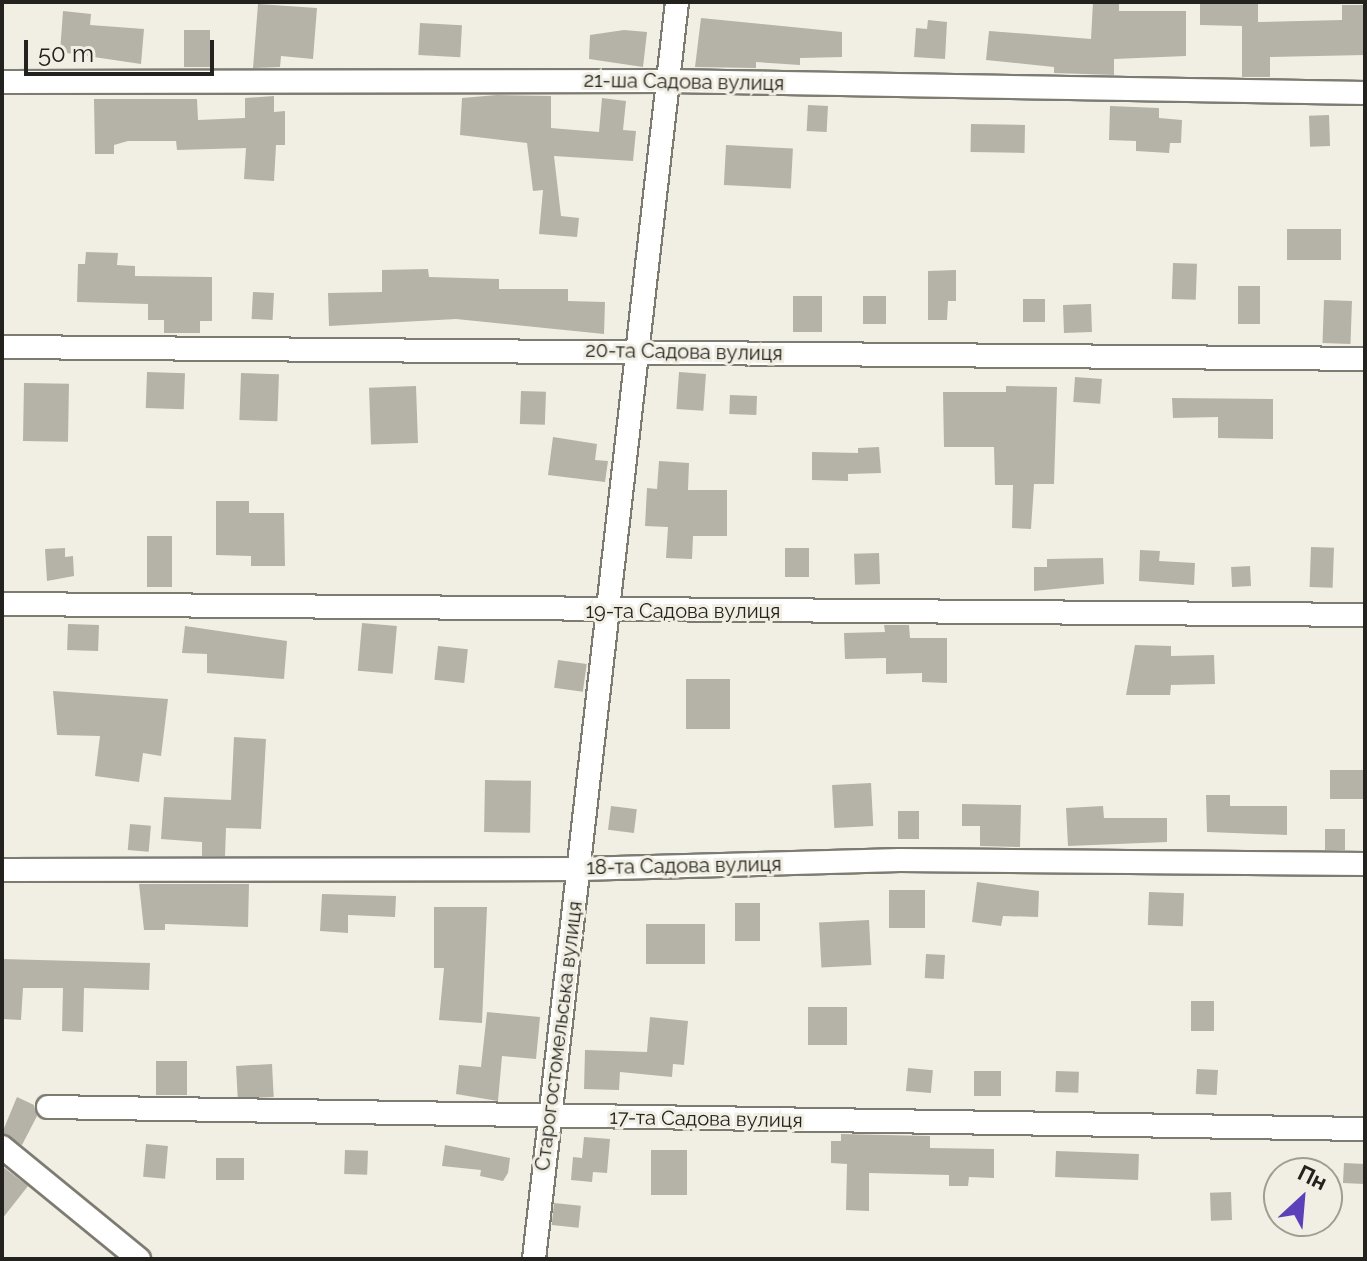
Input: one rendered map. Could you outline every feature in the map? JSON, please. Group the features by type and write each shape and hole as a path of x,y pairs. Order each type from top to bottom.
{"street":[{"name":"Старогостомельська вулиця","path":"534,1259 677,2"},
{"name":"21-ша Садова вулиця","path":"2,82 669,81 1365,93"},
{"name":"20-та Садова вулиця","path":"2,347 1365,359"},
{"name":"19-та Садова вулиця","path":"2,604 1365,615"},
{"name":"18-та Садова вулиця","path":"2,870 580,869 900,860 1365,864"},
{"name":"17-та Садова вулиця","path":"48,1107 1365,1129"},
{"path":"2,1147 139,1259"}],"building":[{"path":"1093,2 1119,2 1119,11 1186,11 1186,56 1114,59 1114,75 1054,73 1054,67 986,60 989,31 1091,39"},
{"path":"1200,2 1258,2 1258,22 1342,20 1342,5 1365,5 1365,55 1270,57 1270,77 1242,77 1242,26 1200,25"},
{"path":"258,4 317,8 313,59 281,56 280,67 253,68"},
{"path":"63,11 91,14 90,25 144,29 141,64 60,52"},
{"path":"701,18 842,32 842,57 800,58 800,65 756,62 756,68 695,67"},
{"path":"928,20 947,22 945,59 914,57 916,28 927,29"},
{"path":"420,23 462,25 460,57 418,55"},
{"path":"184,30 210,30 210,67 184,67"},
{"path":"624,30 647,32 643,67 589,59 590,35"},
{"path":"274,96 274,112 285,111 285,145 276,145 274,181 244,179 246,148 177,150 176,141 128,141 114,145 114,154 95,154 94,99 197,99 198,120 245,118 245,98"},
{"path":"551,96 551,128 599,132 602,98 626,101 623,130 636,131 633,161 554,156 561,216 579,218 577,237 539,234 543,190 533,191 527,143 460,135 462,98"},
{"path":"808,105 828,106 827,132 807,131"},
{"path":"1110,106 1159,108 1159,118 1182,120 1181,143 1170,143 1169,153 1136,151 1136,141 1109,140"},
{"path":"1329,115 1330,146 1310,147 1309,116"},
{"path":"971,124 1025,125 1025,153 971,152"},
{"path":"726,145 793,149 791,188 724,185"},
{"path":"1287,229 1341,229 1341,260 1287,260"},
{"path":"86,252 118,253 117,265 135,266 135,276 212,277 212,321 200,321 200,333 164,333 164,320 148,320 148,304 77,302 78,264 85,264"},
{"path":"1173,263 1197,264 1196,300 1172,299"},
{"path":"428,269 429,277 499,279 499,289 568,289 568,301 605,302 604,334 456,319 329,326 328,293 382,292 382,270"},
{"path":"956,270 956,301 948,301 947,320 928,320 928,271"},
{"path":"1238,286 1260,286 1260,324 1238,324"},
{"path":"253,292 274,293 273,320 252,319"},
{"path":"793,296 822,296 822,332 793,332"},
{"path":"863,296 886,296 886,324 863,324"},
{"path":"1023,299 1045,299 1045,322 1023,322"},
{"path":"1324,300 1352,301 1350,344 1322,343"},
{"path":"1091,304 1092,332 1064,333 1063,305"},
{"path":"147,372 185,373 184,409 146,408"},
{"path":"679,372 706,374 703,411 676,409"},
{"path":"241,373 279,374 277,421 239,420"},
{"path":"1075,377 1102,379 1100,404 1073,402"},
{"path":"24,383 69,384 68,442 23,441"},
{"path":"416,386 418,443 371,445 369,388"},
{"path":"1006,386 1057,387 1054,484 1034,484 1031,529 1012,528 1013,485 995,485 994,447 944,447 943,392 1006,392"},
{"path":"521,391 546,392 545,425 520,424"},
{"path":"730,395 757,396 756,415 729,414"},
{"path":"1172,398 1273,399 1273,439 1218,438 1218,417 1173,418"},
{"path":"553,437 597,444 595,460 608,461 605,482 548,475"},
{"path":"879,447 881,473 848,474 848,481 812,480 812,452 858,453 858,448"},
{"path":"659,461 689,463 688,490 727,490 727,536 693,536 692,559 666,558 668,527 645,526 647,488 657,489"},
{"path":"216,501 249,501 249,513 284,513 285,566 251,566 251,556 216,555"},
{"path":"147,536 172,536 172,587 147,587"},
{"path":"1311,547 1334,548 1333,588 1310,587"},
{"path":"65,548 65,557 73,556 74,576 47,581 45,549"},
{"path":"785,548 809,548 809,577 785,577"},
{"path":"1140,550 1160,551 1159,561 1195,563 1194,585 1139,581"},
{"path":"879,553 880,584 855,585 854,554"},
{"path":"1103,558 1104,584 1034,591 1034,567 1047,567 1047,559"},
{"path":"1250,566 1251,586 1232,587 1231,567"},
{"path":"362,623 397,626 393,674 358,671"},
{"path":"68,624 99,625 98,651 67,650"},
{"path":"884,625 909,625 910,638 947,638 947,683 922,682 922,673 886,674 886,658 845,659 844,633 885,632"},
{"path":"185,626 287,641 284,679 207,673 207,654 182,653"},
{"path":"1135,645 1171,646 1171,656 1214,655 1215,684 1171,685 1170,695 1126,695"},
{"path":"438,646 468,649 464,683 434,680"},
{"path":"558,660 587,664 583,692 554,688"},
{"path":"686,679 730,679 730,729 686,729"},
{"path":"53,691 168,699 161,756 143,753 139,782 95,776 100,736 57,735"},
{"path":"234,737 266,739 261,829 226,828 225,856 202,856 202,842 161,839 164,797 231,800"},
{"path":"1330,770 1365,770 1365,799 1330,799"},
{"path":"485,780 531,781 530,833 484,832"},
{"path":"871,783 873,826 834,828 832,785"},
{"path":"1206,795 1230,795 1230,806 1287,806 1287,835 1207,832"},
{"path":"962,804 1021,805 1020,847 980,846 980,826 962,826"},
{"path":"611,806 637,809 634,833 608,830"},
{"path":"1103,806 1104,818 1167,818 1167,842 1068,846 1066,808"},
{"path":"898,811 919,811 919,839 898,839"},
{"path":"130,824 151,826 149,852 128,850"},
{"path":"1325,829 1345,829 1345,850 1325,850"},
{"path":"977,882 1039,891 1038,917 1003,916 1001,926 972,922"},
{"path":"139,884 249,884 248,927 165,924 165,930 144,930"},
{"path":"889,890 925,890 925,928 889,928"},
{"path":"1149,892 1184,893 1183,926 1148,925"},
{"path":"322,894 396,896 395,917 348,915 348,933 320,931"},
{"path":"735,903 760,903 760,941 735,941"},
{"path":"434,907 487,907 482,1023 439,1020 444,968 434,968"},
{"path":"869,920 871,965 821,968 819,923"},
{"path":"646,924 705,924 705,964 646,964"},
{"path":"926,954 945,955 944,979 925,978"},
{"path":"2,959 150,963 149,990 84,988 83,1032 62,1031 63,988 23,988 21,1020 2,1019"},
{"path":"1191,1001 1214,1001 1214,1031 1191,1031"},
{"path":"808,1007 847,1007 847,1045 808,1045"},
{"path":"487,1012 540,1017 536,1059 502,1056 498,1101 456,1094 459,1065 481,1067"},
{"path":"650,1017 688,1021 684,1065 673,1064 672,1077 620,1072 619,1090 584,1089 585,1050 647,1052"},
{"path":"156,1061 187,1061 187,1095 156,1095"},
{"path":"272,1064 274,1097 238,1099 236,1066"},
{"path":"908,1068 933,1070 931,1093 906,1091"},
{"path":"1197,1069 1218,1070 1217,1095 1196,1094"},
{"path":"974,1071 1001,1071 1001,1096 974,1096"},
{"path":"1056,1071 1079,1072 1078,1093 1055,1092"},
{"path":"17,1097 34,1105 37,1116 22,1145 2,1133"},
{"path":"841,1134 930,1136 930,1148 994,1149 994,1178 969,1177 968,1186 949,1186 949,1175 869,1173 869,1211 846,1210 847,1164 831,1163 831,1141 841,1141"},
{"path":"584,1137 610,1139 607,1173 593,1172 592,1182 571,1180 573,1157 582,1158"},
{"path":"146,1144 168,1146 165,1179 143,1177"},
{"path":"445,1145 510,1158 508,1173 503,1181 480,1176 481,1170 442,1166"},
{"path":"345,1150 368,1151 367,1175 344,1174"},
{"path":"651,1150 687,1150 687,1195 651,1195"},
{"path":"1056,1151 1139,1154 1138,1180 1055,1177"},
{"path":"216,1158 244,1158 244,1180 216,1180"},
{"path":"1344,1163 1365,1164 1364,1184 1343,1183"},
{"path":"2,1166 28,1186 2,1219"},
{"path":"1231,1192 1232,1220 1211,1221 1210,1193"},
{"path":"554,1203 581,1206 579,1228 552,1225"}]}
